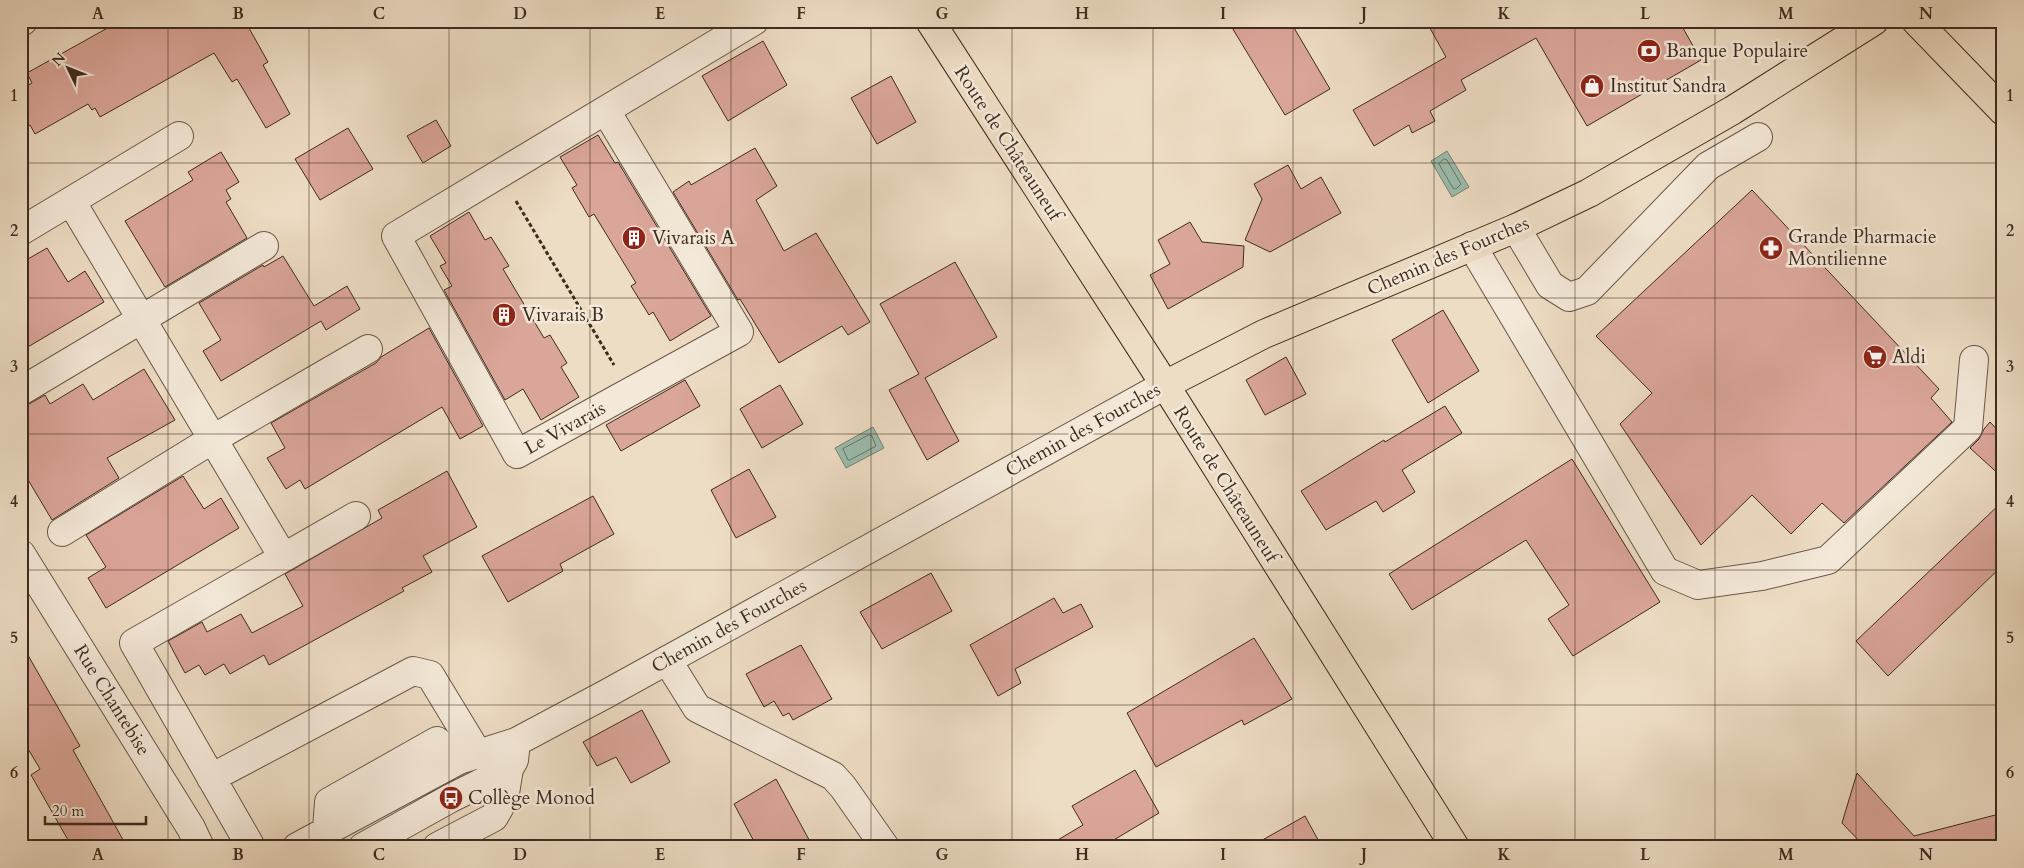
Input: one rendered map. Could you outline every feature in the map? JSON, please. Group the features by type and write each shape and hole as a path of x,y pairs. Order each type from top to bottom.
{"main road":[{"name":"Route de Châteauneuf","path":"930,21 1165,385 1455,847"},
{"name":"Chemin des Fourches","path":"1165,385 1264,334 1516,228 1589,193 1733,110 1874,21"},
{"path":"1916,21 2003,110"}],"street":[{"name":"Le Vivarais","path":"606,111 739,332 517,454 396,236 754,21"},
{"path":"21,231 179,136"},
{"path":"1516,228 1550,285 1569,297 1587,291 1708,166 1758,138"},
{"path":"71,201 283,557"},
{"path":"21,391 143,320 264,246"},
{"path":"1472,246 1665,571 1698,585 1762,576 1828,560 1968,428 1974,360"},
{"path":"62,532 213,439 368,349"},
{"name":"Chemin des Fourches","path":"297,847 326,830 468,757 516,742 1165,385"},
{"path":"251,847 134,643 356,516"},
{"name":"Rue Chantebise","path":"21,554 191,828 200,847"},
{"path":"667,660 697,708 833,776 843,787 885,847"},
{"path":"211,778 413,671 430,675 468,757"},
{"path":"437,847 494,816 504,799 509,769 514,760 516,742"},
{"path":"363,847 451,798 509,769"}],"path":[{"path":"500,174 630,392"}],"water":[{"path":"1447,151 1469,187 1452,197 1431,161"},
{"path":"873,427 884,448 846,468 835,448"}],"building":[{"path":"120,21 245,21 268,62 263,65 290,114 266,128 237,79 232,82 214,53 100,117 95,108 92,110 88,104 35,134 30,125 21,130 21,89 32,83 27,73"},
{"path":"1228,21 1290,21 1330,89 1285,115"},
{"path":"1426,21 1679,21 1701,60 1587,126 1536,38 1461,80 1466,90 1430,111 1435,121 1412,133 1409,125 1374,146 1353,110 1446,57"},
{"path":"763,41 787,85 728,121 702,76"},
{"path":"891,76 916,122 877,144 851,98"},
{"path":"436,120 451,146 423,163 407,136"},
{"path":"348,128 373,169 320,200 295,159"},
{"name":"Vivarais A","path":"598,135 615,163 618,162 711,316 670,341 653,312 649,315 631,286 636,283 594,214 589,217 572,188 577,185 560,157"},
{"path":"755,148 777,186 756,200 784,251 816,233 870,322 848,335 842,326 779,363 740,299 738,300 673,192 689,181 691,185"},
{"path":"221,152 239,182 226,190 231,199 226,202 247,238 165,287 125,221 193,180 188,172"},
{"path":"1288,165 1301,189 1321,177 1341,213 1270,252 1245,240 1262,199 1254,184"},
{"path":"1752,190 1939,389 1931,398 1952,422 1844,523 1822,503 1791,534 1752,495 1701,545 1620,424 1652,393 1596,336"},
{"name":"Vivarais B","path":"469,212 485,240 491,237 509,266 503,269 544,338 550,335 567,363 561,367 579,397 541,420 523,389 505,400 444,290 452,286 440,266 446,263 430,236"},
{"path":"1190,222 1202,242 1244,246 1243,267 1168,309 1150,275 1170,264 1158,240"},
{"path":"47,248 68,282 85,271 104,302 21,351 21,263"},
{"path":"283,256 314,306 347,286 360,309 326,330 321,321 221,381 203,351 221,340 199,303 263,265 264,267"},
{"path":"955,262 997,337 925,378 959,441 927,460 889,390 919,374 880,304"},
{"path":"1443,310 1479,371 1428,403 1392,340"},
{"path":"429,328 483,426 460,439 442,407 305,489 300,480 286,489 267,458 285,448 271,423 376,363 381,357"},
{"path":"1286,357 1306,394 1265,415 1246,380"},
{"path":"144,369 175,420 107,458 119,478 52,520 21,468 21,407 45,395 50,404 83,384 93,400"},
{"path":"685,380 700,406 621,451 606,425"},
{"path":"780,385 803,424 762,448 740,409"},
{"path":"1445,406 1462,433 1402,470 1415,492 1383,512 1376,501 1326,530 1301,491 1384,440 1385,442"},
{"path":"1990,422 2003,436 2003,478 1970,448 1979,439"},
{"path":"1572,459 1660,602 1573,656 1548,619 1569,605 1526,540 1412,610 1389,574"},
{"path":"749,469 776,517 736,538 711,490"},
{"path":"447,471 477,527 423,556 432,572 402,588 404,591 269,665 264,655 230,674 224,664 205,675 199,665 185,673 168,641 202,622 207,632 241,614 252,633 303,606 285,574 382,518 378,510"},
{"path":"183,476 204,509 221,498 239,528 106,608 88,578 106,567 86,535"},
{"path":"593,496 614,534 560,564 563,571 508,602 482,556"},
{"path":"2003,501 2003,565 1888,676 1856,641"},
{"path":"931,573 952,611 882,649 860,612"},
{"path":"1054,598 1063,613 1081,604 1093,627 1015,669 1021,683 998,696 970,645"},
{"path":"1254,638 1292,699 1244,725 1242,720 1156,767 1127,713"},
{"path":"21,643 80,746 73,750 127,847 72,847 31,775 40,769 21,737"},
{"path":"801,645 832,699 793,720 789,713 783,716 774,701 764,707 746,674"},
{"path":"642,710 670,762 631,783 616,757 597,766 583,742"},
{"path":"1135,770 1159,813 1102,847 1046,847 1083,825 1072,806"},
{"path":"1857,773 1914,836 2003,813 2003,847 1865,847 1842,823"},
{"path":"776,779 813,847 757,847 734,804"},
{"path":"1305,816 1322,847 1250,847"}],"place":[{"name":"Banque Populaire","path":"1649,51"},
{"name":"Institut Sandra","path":"1592,86"},
{"name":"Vivarais A","path":"634,238"},
{"name":"Grande Pharmacie Montilienne","path":"1771,248"},
{"name":"Vivarais B","path":"504,315"},
{"name":"Aldi","path":"1875,357"},
{"name":"Collège Monod","path":"451,798"}]}
